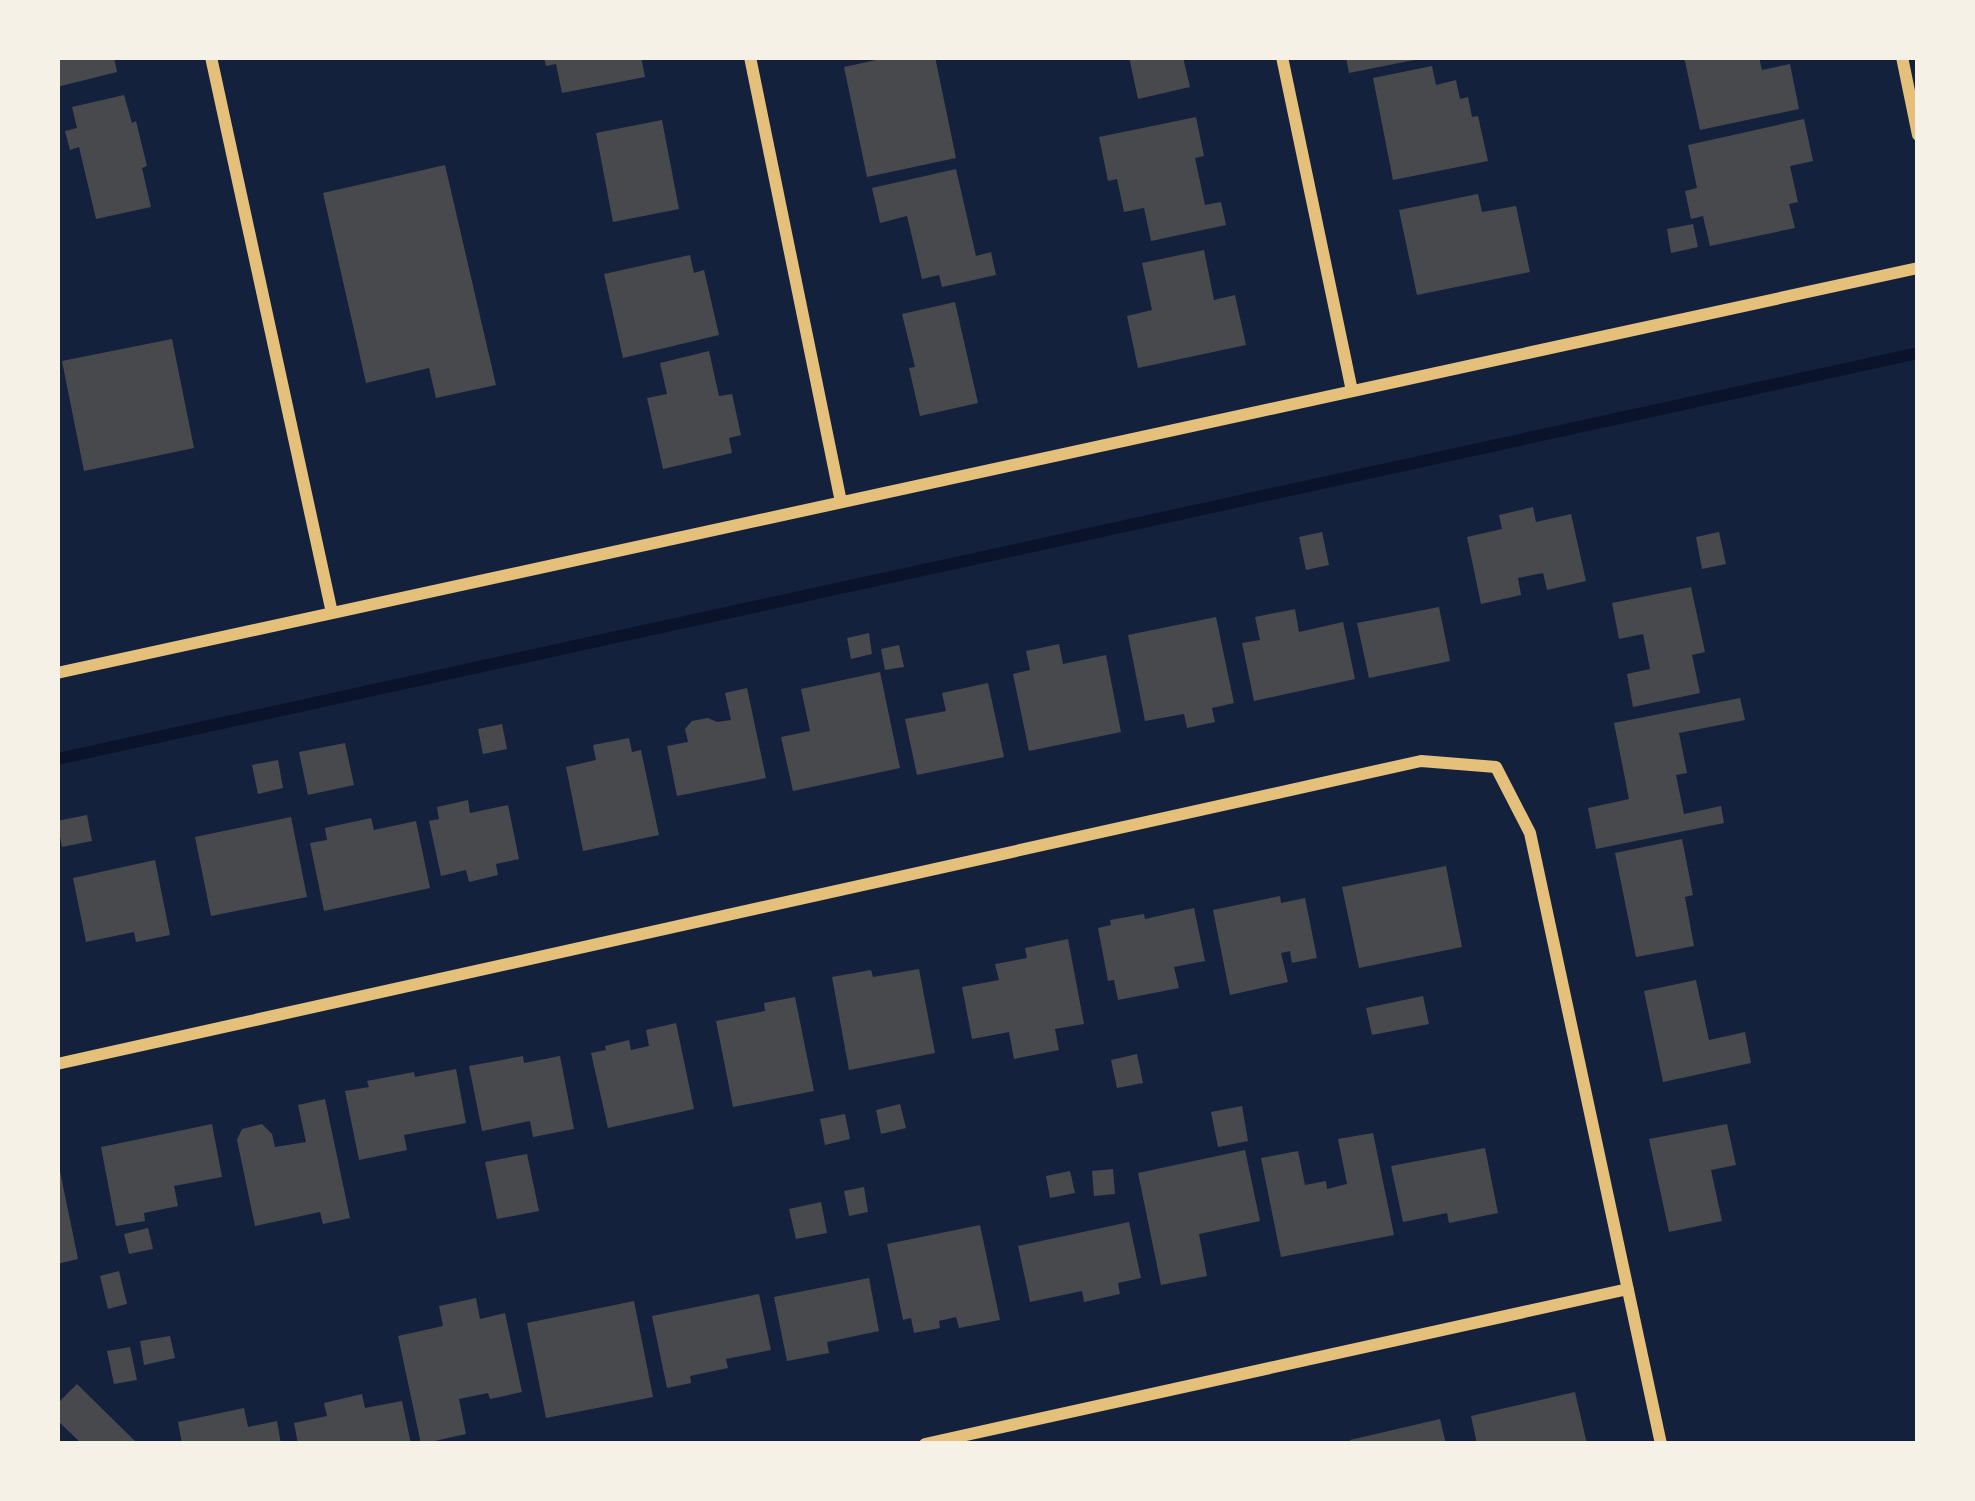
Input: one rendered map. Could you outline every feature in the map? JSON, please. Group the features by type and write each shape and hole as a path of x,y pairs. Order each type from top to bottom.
{"street":[{"path":"211,57 332,613"},
{"path":"750,57 841,502"},
{"path":"1282,57 1352,391"},
{"path":"1902,57 1918,135"},
{"path":"57,673 1918,268"},
{"path":"57,1064 1421,761 1496,767 1530,833 1661,1444"},
{"path":"925,1444 1628,1289"}],"building":[{"path":"57,57 114,57 117,72 57,87"},
{"path":"544,57 641,57 645,77 562,93 556,64 546,66"},
{"path":"890,57 935,57 956,158 867,177 844,67"},
{"path":"1129,57 1183,57 1190,87 1138,99"},
{"path":"1346,57 1419,57 1419,59 1349,73"},
{"path":"1684,57 1759,57 1762,70 1790,64 1799,109 1700,130"},
{"path":"1432,66 1436,85 1456,80 1460,99 1468,97 1472,117 1478,116 1488,161 1393,180 1373,78"},
{"path":"124,95 147,166 142,168 151,207 96,219 79,147 70,150 65,131 77,128 72,107"},
{"path":"1196,117 1204,156 1195,158 1205,205 1221,202 1226,225 1151,241 1144,208 1124,212 1117,179 1108,181 1099,137"},
{"path":"1804,119 1813,161 1790,166 1798,202 1789,204 1795,228 1710,246 1703,216 1691,219 1685,191 1697,188 1688,145"},
{"path":"662,120 679,209 613,222 596,133"},
{"path":"445,165 496,385 436,398 429,368 366,383 323,193"},
{"path":"956,169 976,256 991,252 996,275 942,287 939,275 922,279 907,216 880,223 872,188"},
{"path":"1478,194 1482,212 1516,206 1530,272 1417,295 1399,210"},
{"path":"1693,224 1698,247 1671,253 1667,229"},
{"path":"1204,250 1214,300 1235,295 1246,345 1138,368 1127,316 1152,310 1142,263"},
{"path":"690,255 694,273 704,270 719,335 623,358 604,274"},
{"path":"955,302 978,403 920,416 902,314"},
{"path":"172,339 194,448 84,471 62,361"},
{"path":"709,351 719,396 732,394 741,435 729,438 732,453 663,469 647,398 667,394 660,363"},
{"path":"1533,507 1536,522 1571,514 1586,581 1547,590 1543,573 1518,578 1521,595 1481,604 1467,537 1502,529 1499,515"},
{"path":"1322,532 1329,565 1306,570 1299,537"},
{"path":"1719,532 1726,564 1702,569 1696,537"},
{"path":"1691,587 1705,652 1692,655 1700,693 1633,707 1627,674 1650,669 1643,634 1619,639 1612,603"},
{"path":"1439,607 1450,661 1369,678 1357,623"},
{"path":"1295,609 1299,632 1343,622 1355,679 1254,701 1242,643 1260,640 1255,617"},
{"path":"1216,617 1234,703 1212,708 1215,722 1187,728 1184,714 1145,721 1128,635"},
{"path":"869,633 872,654 851,659 847,638"},
{"path":"1059,644 1063,664 1106,655 1121,732 1029,751 1013,674 1030,670 1026,651"},
{"path":"899,645 904,667 885,670 881,649"},
{"path":"880,672 900,768 793,791 781,737 810,731 801,689"},
{"path":"988,683 1004,757 917,775 905,719 946,711 942,693"},
{"path":"747,688 766,778 677,796 667,746 688,742 685,729 692,721 731,720 725,693"},
{"path":"1740,698 1745,720 1679,733 1687,773 1676,775 1684,814 1721,806 1724,823 1596,849 1588,808 1629,799 1614,723"},
{"path":"502,724 507,749 483,754 478,729"},
{"path":"629,738 632,752 641,750 659,835 583,851 566,767 596,760 593,745"},
{"path":"345,743 354,785 308,795 299,752"},
{"path":"278,760 283,788 258,794 252,765"},
{"path":"468,800 470,813 508,805 519,859 496,864 498,875 469,882 466,870 441,876 429,821 439,819 437,807"},
{"path":"87,815 92,841 62,847 57,821"},
{"path":"291,817 307,897 211,916 195,837"},
{"path":"371,818 374,830 416,821 430,888 324,911 310,843 327,840 325,828"},
{"path":"1682,839 1693,895 1685,897 1694,946 1636,957 1615,853"},
{"path":"155,860 170,935 136,942 134,932 86,942 73,878"},
{"path":"1446,866 1462,947 1359,968 1342,887"},
{"path":"1280,896 1281,903 1305,898 1317,958 1292,963 1290,951 1281,953 1288,982 1230,995 1213,910"},
{"path":"1194,908 1205,961 1174,967 1179,988 1118,1000 1114,980 1108,981 1098,928 1111,925 1110,920 1144,914 1145,919"},
{"path":"1068,939 1084,1024 1055,1029 1059,1050 1014,1059 1009,1032 972,1039 962,987 999,980 995,964 1027,958 1025,948"},
{"path":"919,969 935,1053 849,1070 832,977 871,970 873,977"},
{"path":"1696,980 1709,1040 1745,1032 1751,1063 1663,1082 1644,991"},
{"path":"1423,996 1429,1024 1372,1035 1366,1008"},
{"path":"795,997 814,1091 733,1107 716,1021 765,1011 764,1003"},
{"path":"676,1023 694,1109 608,1128 591,1053 629,1040 631,1050 649,1046 646,1030"},
{"path":"1137,1054 1143,1083 1117,1088 1111,1060"},
{"path":"523,1056 524,1063 560,1056 574,1129 533,1137 530,1121 482,1131 469,1066"},
{"path":"456,1069 466,1123 404,1135 407,1150 359,1160 345,1091 369,1087 367,1081"},
{"path":"325,1099 350,1218 323,1224 320,1212 255,1226 237,1140 242,1129 262,1124 272,1134 275,1147 306,1142 298,1105"},
{"path":"900,1104 906,1128 881,1134 876,1110"},
{"path":"1242,1106 1248,1141 1218,1147 1211,1112"},
{"path":"845,1114 850,1139 825,1145 820,1119"},
{"path":"212,1124 222,1177 174,1186 178,1206 144,1213 145,1221 116,1226 101,1147"},
{"path":"1727,1124 1736,1165 1711,1170 1722,1221 1669,1232 1649,1139"},
{"path":"1373,1133 1394,1235 1281,1257 1261,1158 1298,1151 1305,1185 1326,1181 1327,1189 1347,1184 1338,1139"},
{"path":"1485,1148 1498,1213 1449,1223 1447,1213 1403,1222 1391,1166"},
{"path":"1245,1150 1260,1221 1199,1234 1207,1276 1161,1285 1138,1173"},
{"path":"527,1154 539,1211 497,1219 485,1162"},
{"path":"57,1167 78,1259 57,1264"},
{"path":"1113,1169 1115,1194 1094,1196 1092,1171"},
{"path":"1070,1171 1075,1193 1050,1198 1046,1176"},
{"path":"864,1187 868,1212 849,1216 844,1191"},
{"path":"821,1202 827,1233 796,1239 789,1209"},
{"path":"1129,1222 1141,1278 1118,1283 1120,1294 1084,1302 1082,1291 1030,1302 1018,1246"},
{"path":"980,1225 1000,1320 959,1328 956,1317 939,1321 940,1328 914,1333 911,1318 903,1320 887,1244"},
{"path":"148,1228 153,1249 129,1254 124,1234"},
{"path":"119,1271 127,1304 108,1309 100,1276"},
{"path":"869,1278 879,1331 827,1342 829,1353 787,1361 774,1297"},
{"path":"759,1294 771,1350 726,1359 728,1368 690,1376 691,1383 667,1388 652,1316"},
{"path":"476,1298 480,1319 505,1313 522,1392 459,1399 466,1434 421,1444 398,1336 443,1326 439,1306"},
{"path":"634,1301 653,1397 546,1418 527,1323"},
{"path":"170,1336 175,1358 144,1365 140,1341"},
{"path":"130,1347 137,1380 114,1384 107,1351"},
{"path":"77,1384 138,1444 82,1444 57,1420 57,1404"},
{"path":"1575,1392 1587,1444 1477,1444 1471,1416"},
{"path":"362,1394 365,1408 402,1401 411,1444 298,1444 294,1423 327,1416 324,1403"},
{"path":"244,1408 248,1427 277,1421 281,1444 182,1444 178,1422"},
{"path":"1440,1419 1446,1444 1351,1444 1350,1440"}],"waterway":[{"path":"57,759 1918,353"}]}
